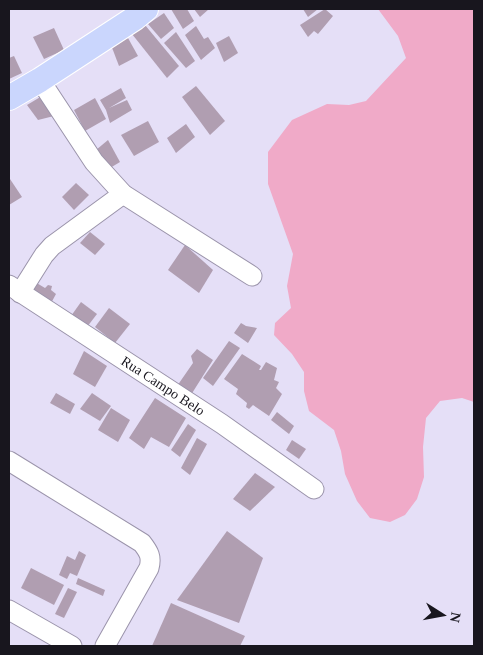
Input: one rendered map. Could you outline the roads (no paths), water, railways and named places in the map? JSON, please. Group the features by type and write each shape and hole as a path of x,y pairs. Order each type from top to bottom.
{"main road":[{"path":"9,98 40,80 138,12"}],"street":[{"path":"40,80 94,162 123,194 252,276"},
{"path":"14,289 52,246 123,194"},
{"name":"Rua Campo Belo","path":"14,289 222,424 314,490"},
{"path":"9,461 142,543 150,553 149,568 105,646"},
{"path":"9,610 72,646"}]}
